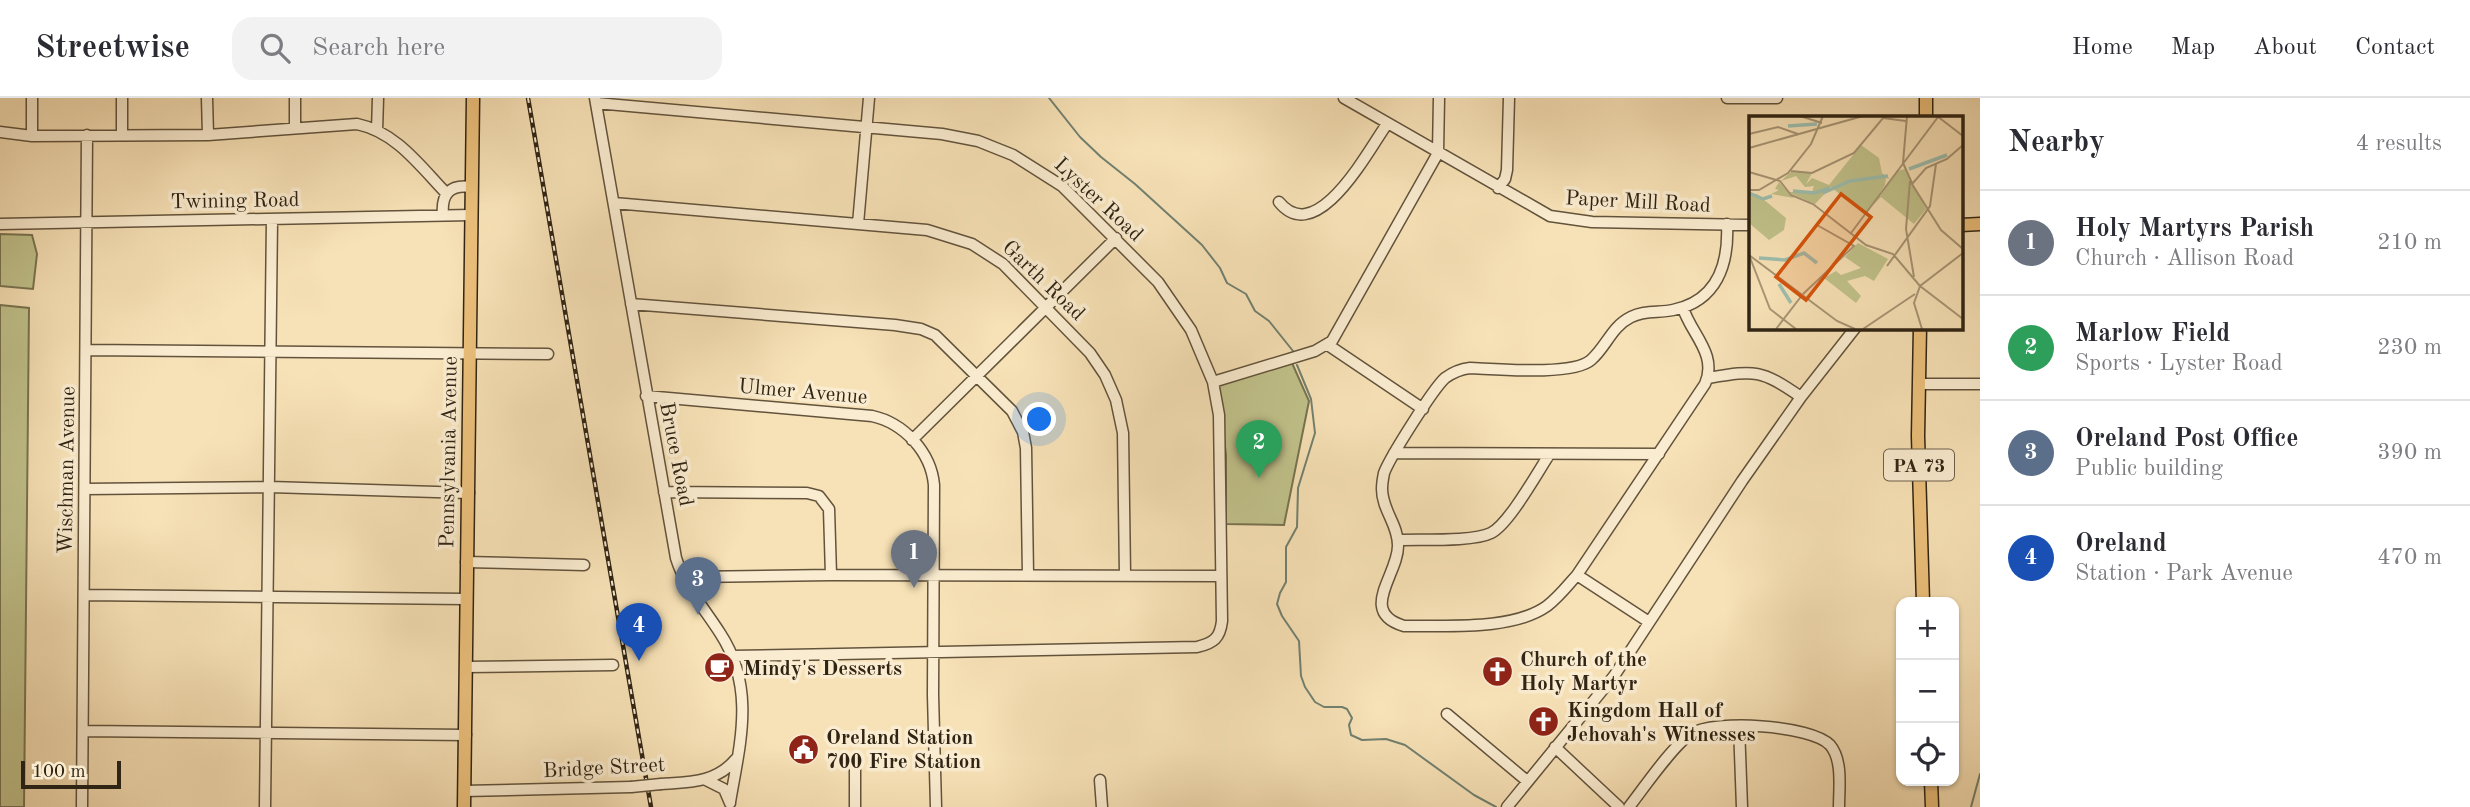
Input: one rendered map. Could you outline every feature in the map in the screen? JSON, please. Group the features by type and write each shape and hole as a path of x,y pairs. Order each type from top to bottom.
{"main road":[{"name":"Pennsylvania Avenue","path":"464,807 472,98"},
{"path":"1926,98 1926,116"},
{"path":"1962,225 1980,224"},
{"name":"PA 73","path":"1920,329 1918,436 1923,597"},
{"path":"1931,786 1932,807"}],"street":[{"path":"32,98 32,136"},
{"path":"122,98 122,134"},
{"path":"208,98 208,135"},
{"path":"295,98 295,128"},
{"path":"377,131 378,98"},
{"path":"859,224 869,98"},
{"name":"Paper Mill Road","path":"1344,98 1542,212 1569,220 1749,225"},
{"path":"1213,382 1328,345 1438,153 1439,98"},
{"path":"1498,188 1505,179 1507,170 1509,98"},
{"path":"1727,98 1777,98"},
{"name":"Lyster Road","path":"596,101 960,137 1013,155 1062,186 1116,238 1175,303 1199,345 1213,382 1219,415 1222,621 1216,639 1197,646 934,651"},
{"name":"Bruce Road","path":"596,101 676,558 685,580 732,656 743,711 743,730 731,805"},
{"path":"0,132 32,136 208,135 357,124 396,141 446,193"},
{"path":"1279,202 1285,209 1298,214 1317,211 1327,205 1387,124"},
{"name":"Wischman Avenue","path":"82,807 87,135"},
{"path":"443,215 442,198 446,193 457,187 471,187"},
{"name":"Garth Road","path":"614,203 928,230 972,244 1003,264 1048,307 1090,353 1105,375 1116,400 1123,433 1125,575"},
{"name":"Twining Road","path":"0,224 471,215"},
{"path":"265,807 272,219"},
{"path":"1683,308 1687,320 1704,347 1709,364 1708,377 1701,392 1577,575 1546,607 1511,621 1404,626 1390,619 1383,610 1381,596 1397,561 1398,540 1384,504 1384,474 1394,453 1443,380 1460,370 1470,368 1578,367 1594,357 1615,328 1629,318 1637,314 1683,308 1702,296 1718,278 1727,256 1727,224"},
{"path":"912,440 1116,238"},
{"path":"631,304 921,329 942,340 1012,411 1023,432 1026,457 1028,575"},
{"path":"1507,807 1614,676 1742,481 1801,397 1854,329"},
{"path":"1328,345 1423,409"},
{"path":"87,350 548,354"},
{"path":"1708,377 1741,373 1762,374 1776,379 1801,397"},
{"path":"1919,384 1980,384"},
{"name":"Ulmer Avenue","path":"646,396 872,416 891,422 912,440 928,459 933,478 936,807"},
{"path":"1394,453 1659,454"},
{"path":"1398,540 1477,537 1492,533 1504,521 1549,455"},
{"path":"85,489 270,488 469,493"},
{"path":"664,492 807,493 819,496 829,509 831,575"},
{"path":"466,562 584,565"},
{"path":"685,580 693,577 831,575 1221,576"},
{"path":"1577,575 1648,622"},
{"path":"83,595 466,599"},
{"path":"732,656 934,651"},
{"path":"466,667 613,665"},
{"path":"1447,714 1527,781"},
{"path":"1739,726 1742,807"},
{"path":"1629,807 1683,739 1698,730 1739,726 1800,731 1820,737 1831,747 1838,760 1839,807"},
{"path":"83,731 466,735"},
{"path":"1555,747 1619,807"},
{"name":"Bridge Street","path":"464,791 631,787 706,780 727,768 738,757"},
{"path":"855,758 855,807"},
{"path":"706,780 724,789 731,805"},
{"path":"1100,780 1102,807"}],"green space":[{"path":"0,234 32,235 37,254 33,289 0,286"},
{"path":"0,305 29,308 24,807 0,807"},
{"path":"1292,363 1309,401 1284,525 1226,524 1226,455 1218,383"}],"waterway":[{"path":"1049,98 1080,137 1202,245 1220,268 1227,283 1246,294 1255,311 1269,321 1293,351"},
{"path":"1297,365 1311,399 1315,433 1298,488 1297,527 1286,547 1286,582 1277,604 1299,641 1301,676 1305,687 1315,702 1324,707 1347,709 1352,718 1349,725 1351,735 1362,740 1386,739 1405,745 1474,795 1496,807"},
{"path":"1971,807 1980,774"}],"railway":[{"path":"528,98 651,807"}],"place":[{"name":"Marlow Field","path":"1259,478"},
{"name":"Holy Martyrs Parish","path":"914,588"},
{"name":"Oreland Post Office","path":"698,615"},
{"name":"Oreland","path":"639,661"},
{"name":"Mindy's Desserts","path":"720,668"},
{"name":"Church of the Holy Martyr","path":"1497,671"},
{"name":"Kingdom Hall of Jehovah's Witnesses","path":"1544,722"},
{"name":"Oreland Station 700 Fire Station","path":"803,749"}]}
